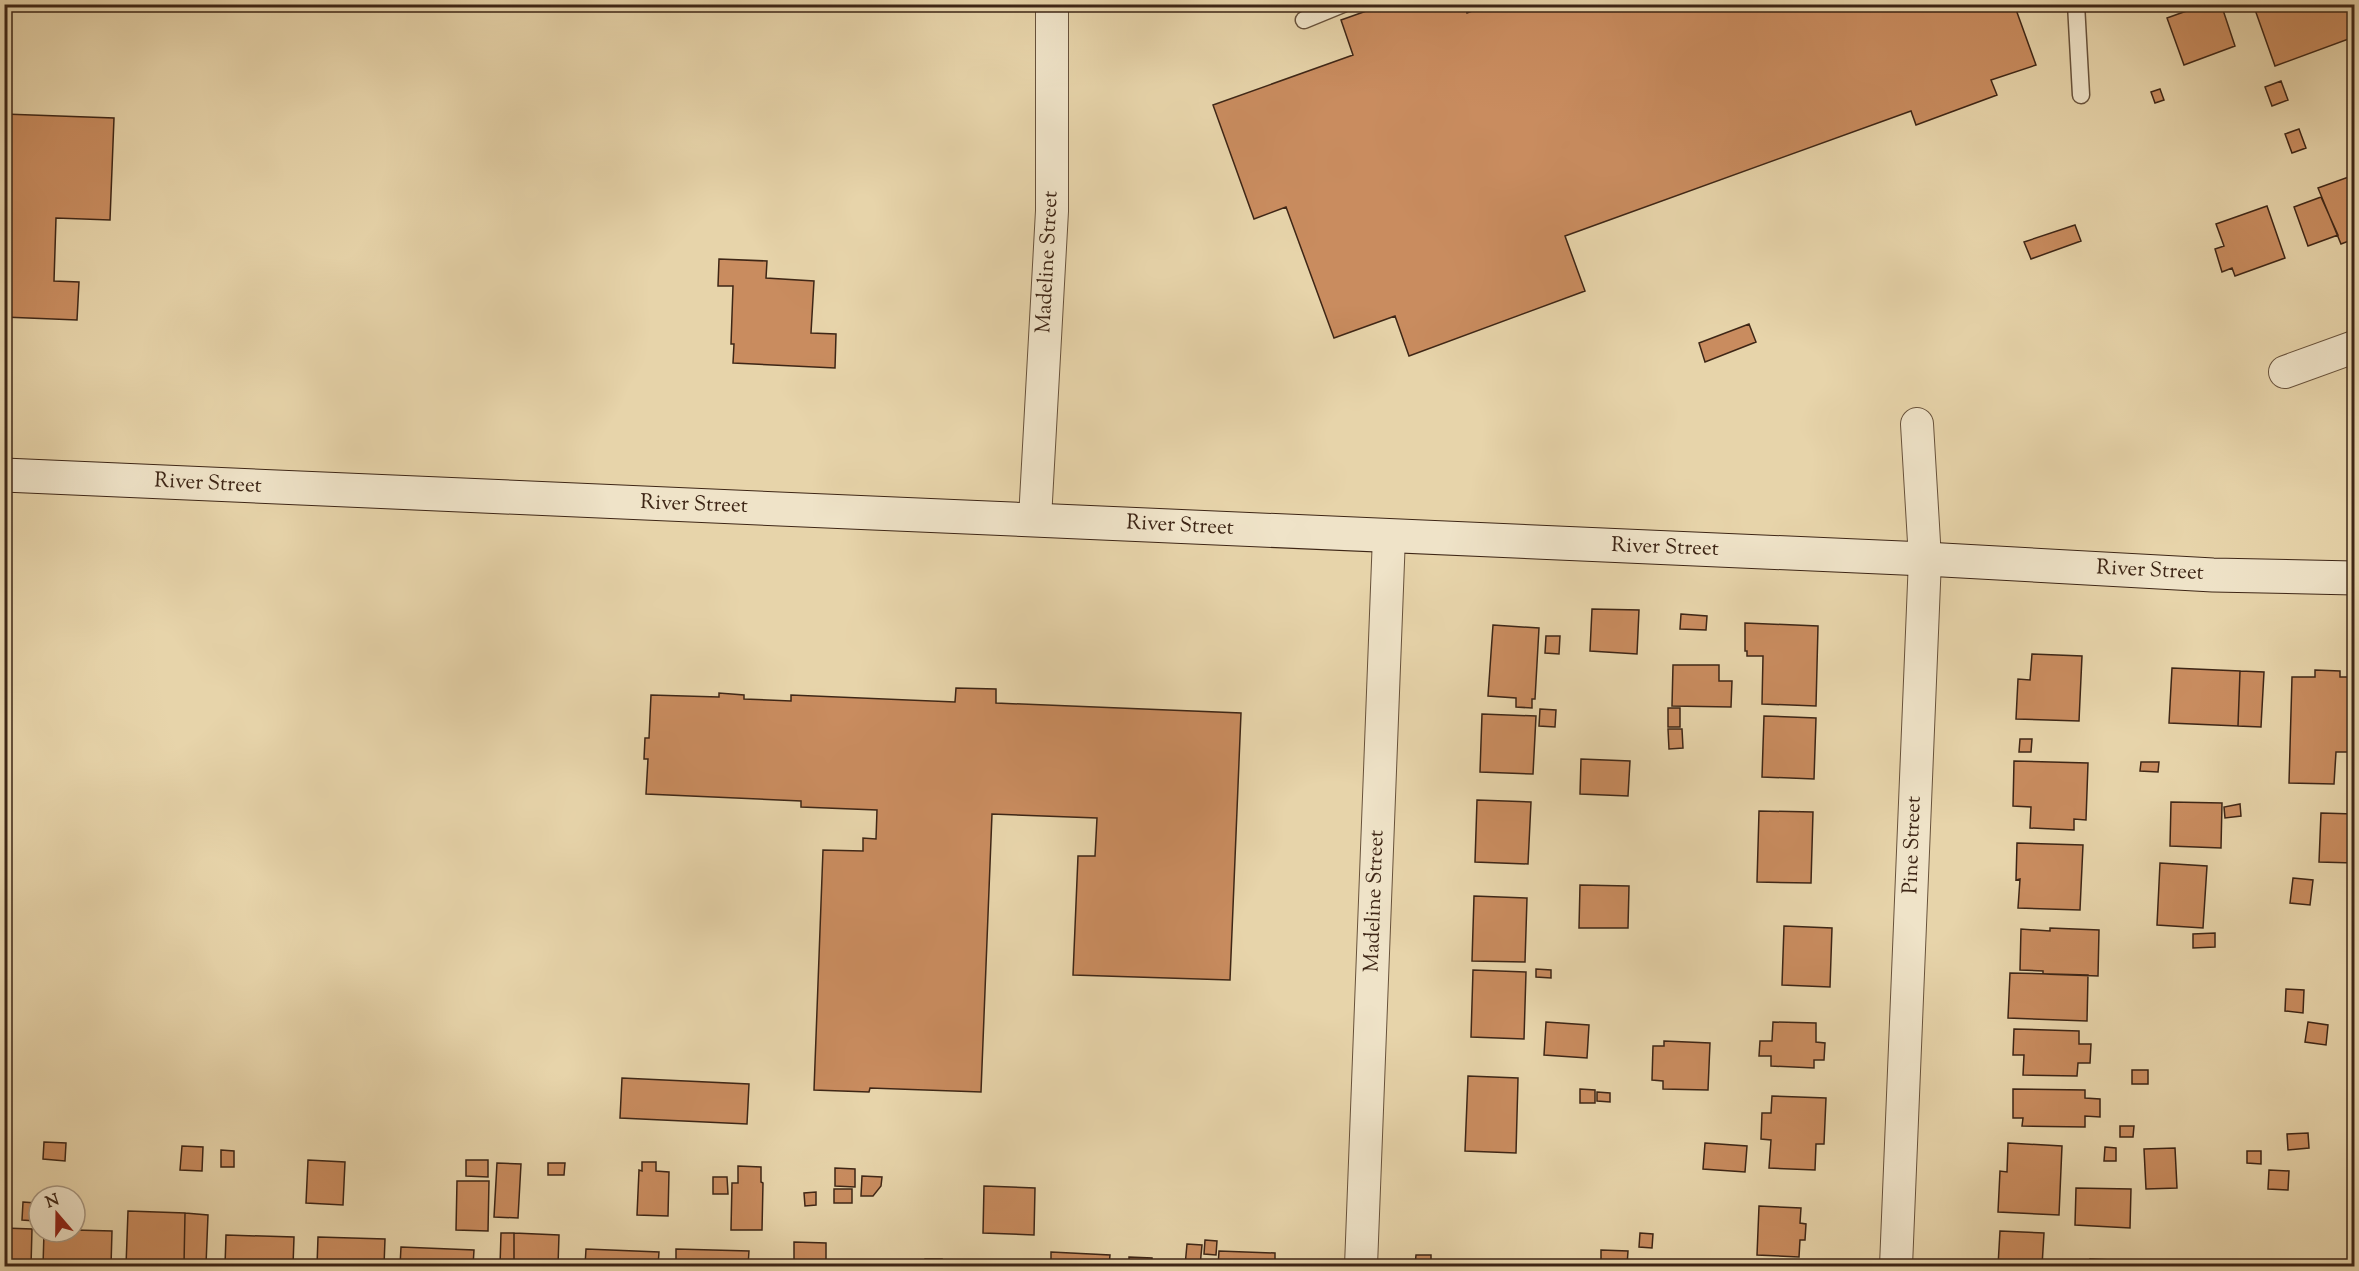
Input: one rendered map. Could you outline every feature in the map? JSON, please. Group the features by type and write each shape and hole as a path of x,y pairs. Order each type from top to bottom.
{"main road":[{"name":"River Street","path":"4,475 1925,559 2213,575 2355,578"}],"street":[{"name":"Madeline Street","path":"1035,519 1052,211 1052,4"},
{"path":"2285,372 2355,347"},
{"name":"Pine Street","path":"1896,1266 1925,559 1917,424"},
{"name":"Madeline Street","path":"1361,1266 1389,536"}],"lane":[{"path":"1304,20 1342,4"},
{"path":"2076,4 2080,95"}],"building":[{"path":"1386,4 1464,4 1467,13 1490,4 2014,4 2036,65 1991,80 1997,95 1916,125 1911,111 1565,236 1585,291 1409,356 1395,316 1334,338 1286,207 1254,219 1213,105 1353,55 1341,20"},
{"path":"2206,4 2221,4 2235,46 2184,65 2167,18"},
{"path":"2253,4 2354,4 2354,37 2275,66"},
{"path":"2281,81 2288,100 2272,106 2265,87"},
{"path":"2160,89 2164,100 2155,103 2151,92"},
{"path":"4,114 114,118 110,220 56,218 54,281 79,282 77,320 4,317"},
{"path":"2299,129 2306,148 2292,153 2285,134"},
{"path":"2354,175 2354,239 2341,244 2318,188"},
{"path":"2321,197 2338,235 2308,246 2294,207"},
{"path":"2267,206 2285,258 2235,276 2232,268 2222,272 2215,249 2224,246 2216,224"},
{"path":"2075,225 2081,241 2031,259 2024,242"},
{"path":"719,259 767,261 766,278 814,281 811,333 836,334 835,368 733,363 734,344 731,344 733,286 718,286"},
{"path":"1749,324 1756,342 1705,362 1699,343"},
{"path":"1592,609 1639,610 1637,654 1590,651"},
{"path":"1681,614 1707,616 1706,630 1680,629"},
{"path":"1745,623 1818,626 1816,706 1762,704 1763,656 1747,656"},
{"path":"1493,625 1539,628 1535,699 1532,699 1532,708 1516,707 1516,698 1488,696"},
{"path":"1546,636 1560,636 1559,654 1545,653"},
{"path":"2032,654 2082,656 2079,721 2016,719 2018,679 2030,680"},
{"path":"1673,665 1719,665 1719,681 1732,681 1731,707 1672,706"},
{"path":"2172,668 2240,671 2238,726 2169,723"},
{"path":"2315,670 2340,671 2340,677 2354,677 2354,752 2336,752 2334,784 2289,783 2292,677 2315,677"},
{"path":"2240,671 2264,672 2261,727 2238,726"},
{"path":"956,688 996,689 996,703 1241,713 1230,980 1073,975 1078,856 1095,856 1097,818 992,814 981,1092 870,1088 869,1092 814,1090 823,850 863,851 863,838 876,839 877,810 801,807 801,801 646,794 648,759 644,759 645,738 649,738 651,695 719,697 719,693 744,695 744,699 791,701 791,695 955,702"},
{"path":"1668,708 1680,708 1680,727 1668,727"},
{"path":"1540,709 1556,710 1555,727 1539,726"},
{"path":"1482,714 1536,716 1533,774 1480,772"},
{"path":"1764,716 1816,718 1814,779 1762,777"},
{"path":"1668,729 1682,729 1683,748 1669,749"},
{"path":"2020,739 2032,739 2031,752 2019,752"},
{"path":"1581,759 1630,761 1628,796 1580,794"},
{"path":"2014,761 2088,763 2086,820 2074,819 2074,830 2030,828 2031,807 2013,806"},
{"path":"2141,762 2159,762 2158,772 2140,771"},
{"path":"1477,800 1531,802 1528,864 1475,862"},
{"path":"2171,802 2222,803 2221,848 2170,846"},
{"path":"2240,804 2241,816 2225,818 2224,807"},
{"path":"1759,811 1813,812 1811,883 1757,882"},
{"path":"2321,813 2354,814 2354,863 2319,862"},
{"path":"2017,843 2083,845 2080,910 2018,908 2020,879 2016,880"},
{"path":"2160,863 2207,866 2203,928 2157,925"},
{"path":"2293,878 2313,880 2310,905 2290,903"},
{"path":"1580,885 1629,886 1628,928 1579,928"},
{"path":"1474,896 1527,898 1525,962 1472,961"},
{"path":"1784,926 1832,928 1830,987 1782,985"},
{"path":"2050,928 2099,930 2098,976 2043,974 2043,971 2020,970 2021,929 2050,931"},
{"path":"2215,933 2215,947 2193,948 2193,934"},
{"path":"1536,969 1551,970 1551,978 1536,977"},
{"path":"1473,970 1526,972 1524,1039 1471,1037"},
{"path":"2010,973 2088,975 2087,1021 2008,1018"},
{"path":"2286,989 2304,990 2303,1013 2285,1011"},
{"path":"1546,1022 1589,1025 1587,1058 1544,1055"},
{"path":"1773,1022 1816,1023 1816,1042 1825,1043 1824,1060 1814,1060 1814,1068 1771,1066 1771,1056 1759,1056 1760,1041 1772,1041"},
{"path":"2308,1022 2328,1025 2326,1045 2305,1042"},
{"path":"2014,1029 2079,1031 2079,1044 2091,1044 2090,1063 2078,1063 2077,1076 2023,1075 2024,1055 2013,1055"},
{"path":"1664,1041 1710,1043 1708,1090 1663,1089 1663,1081 1652,1080 1653,1046 1664,1046"},
{"path":"2132,1070 2148,1070 2148,1084 2132,1084"},
{"path":"1468,1076 1518,1078 1516,1153 1465,1151"},
{"path":"622,1078 749,1084 747,1124 620,1118"},
{"path":"1580,1089 1595,1090 1595,1103 1580,1103"},
{"path":"2013,1089 2085,1090 2085,1098 2100,1099 2100,1117 2085,1116 2085,1127 2022,1126 2023,1118 2013,1118"},
{"path":"1597,1092 1610,1093 1610,1102 1597,1101"},
{"path":"1772,1096 1826,1098 1824,1144 1816,1144 1815,1170 1769,1168 1771,1140 1761,1139 1762,1113 1771,1113"},
{"path":"2120,1126 2134,1126 2133,1137 2120,1137"},
{"path":"2308,1133 2309,1148 2288,1150 2287,1134"},
{"path":"44,1142 66,1143 65,1161 43,1159"},
{"path":"1705,1143 1747,1146 1745,1172 1703,1169"},
{"path":"2008,1143 2062,1146 2059,1215 1998,1212 2000,1171 2007,1172"},
{"path":"182,1146 203,1147 202,1171 180,1170"},
{"path":"2105,1147 2116,1148 2116,1161 2104,1161"},
{"path":"2175,1148 2177,1188 2146,1189 2144,1149"},
{"path":"221,1150 234,1151 234,1167 221,1167"},
{"path":"2247,1151 2261,1151 2261,1164 2247,1163"},
{"path":"308,1160 345,1162 343,1205 306,1203"},
{"path":"466,1160 488,1160 488,1177 466,1176"},
{"path":"642,1162 656,1162 656,1171 669,1172 668,1216 637,1215 639,1170 642,1171"},
{"path":"497,1163 521,1164 518,1218 494,1217"},
{"path":"548,1163 565,1163 564,1175 548,1175"},
{"path":"738,1166 761,1167 762,1230 731,1230 732,1183 738,1183"},
{"path":"835,1168 855,1169 855,1187 835,1186"},
{"path":"2269,1170 2289,1171 2288,1190 2268,1189"},
{"path":"862,1176 882,1177 881,1186 873,1196 861,1196"},
{"path":"713,1177 727,1177 728,1194 713,1194"},
{"path":"457,1181 489,1181 488,1231 456,1230"},
{"path":"984,1186 1035,1188 1034,1235 983,1233"},
{"path":"2076,1188 2131,1189 2130,1228 2075,1225"},
{"path":"834,1189 852,1189 852,1203 834,1203"},
{"path":"816,1192 816,1205 805,1206 804,1193"},
{"path":"23,1202 27,1202 27,1220 22,1220"},
{"path":"1759,1206 1801,1208 1800,1223 1806,1224 1805,1240 1800,1240 1799,1257 1757,1255"},
{"path":"128,1211 185,1213 184,1264 126,1266"},
{"path":"185,1213 208,1215 206,1265 184,1264"},
{"path":"4,1228 27,1229 27,1244 32,1244 31,1266 4,1266"},
{"path":"87,1230 112,1231 111,1266 43,1266 44,1244 87,1244"},
{"path":"2000,1231 2044,1233 2042,1266 1998,1266"},
{"path":"501,1233 514,1233 514,1266 500,1266"},
{"path":"514,1233 559,1235 558,1266 514,1266"},
{"path":"1640,1233 1653,1234 1652,1248 1639,1247"},
{"path":"226,1235 294,1237 293,1266 225,1266"},
{"path":"318,1237 385,1239 384,1266 317,1266"},
{"path":"1205,1240 1217,1241 1216,1255 1204,1254"},
{"path":"794,1242 826,1243 826,1263 843,1263 843,1266 767,1266 767,1261 794,1262"},
{"path":"1187,1244 1202,1245 1200,1266 1185,1266"},
{"path":"401,1247 474,1250 473,1266 400,1266"},
{"path":"586,1249 659,1252 658,1266 585,1266"},
{"path":"676,1249 749,1251 748,1266 676,1266"},
{"path":"1601,1250 1628,1251 1627,1266 1601,1266"},
{"path":"1219,1251 1275,1253 1275,1266 1218,1266"},
{"path":"1051,1252 1110,1255 1109,1266 1051,1266"},
{"path":"1416,1255 1431,1255 1431,1266 1415,1266"},
{"path":"1129,1257 1152,1258 1152,1266 1129,1266"},
{"path":"925,1259 942,1259 941,1266 924,1266"},
{"path":"2090,1259 2159,1262 2158,1266 2090,1266"}]}
